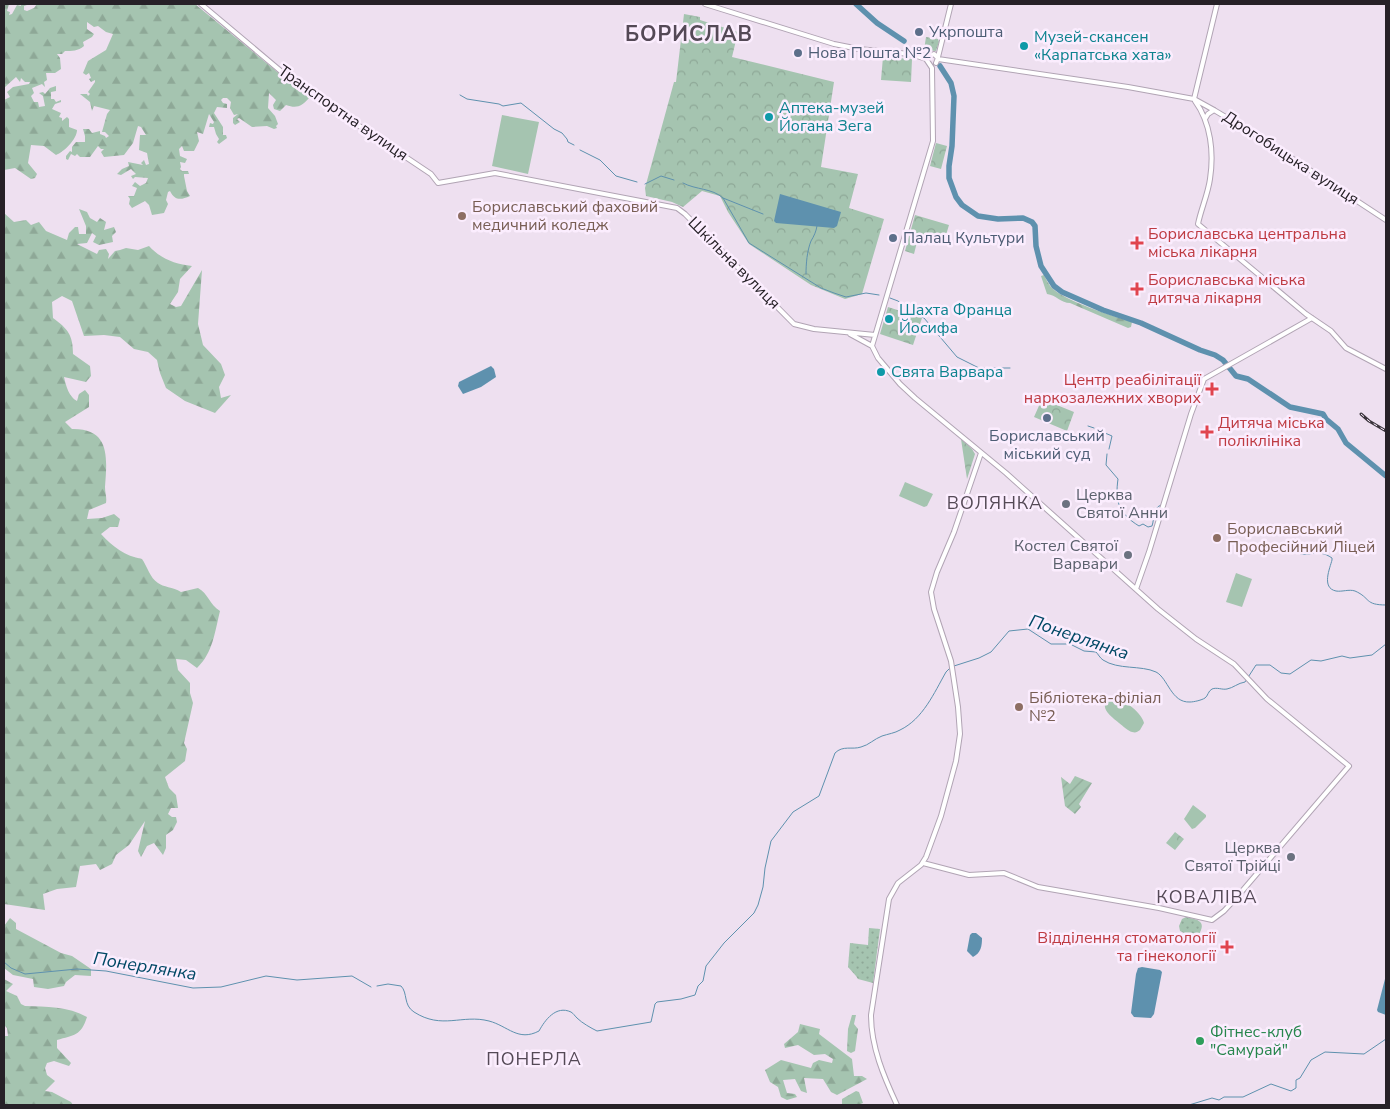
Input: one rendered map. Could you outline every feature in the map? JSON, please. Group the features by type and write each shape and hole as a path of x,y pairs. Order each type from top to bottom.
{"street":[{"name":"Транспортна вулиця","path":"201,4 295,83 431,174 438,183"},
{"name":"Дрогобицька вулиця","path":"705,4 834,44 859,49 914,54 1194,99 1386,220"},
{"path":"923,863 968,875 1004,873 1038,887 1159,908 1212,920 1224,911 1237,897 1349,766 1267,698 1234,664 1196,639 1136,589 981,452 900,384 878,358 872,346 933,141 932,68 940,50 952,4"},
{"path":"1217,4 1194,99 1205,119 1209,132 1210,179 1198,224 1312,318 1331,331 1346,348 1386,369"},
{"path":"914,54 929,62 932,68"},
{"path":"929,62 936,58"},
{"path":"1205,119 1214,110"},
{"name":"Шкільна вулиця","path":"438,183 495,173 674,207 685,214 794,324 850,334 875,335"},
{"path":"1136,589 1204,378 1312,318"},
{"name":"Шкільна вулиця","path":"850,334 872,346"},
{"path":"898,1105 880,1066 872,1030 872,1015 889,899 898,883 923,863 936,830 958,754 960,718 952,666 934,609 931,592 936,572 954,532 981,452"}],"green space":[{"path":"4,4 9,4 7,11 10,12 9,15 12,14 17,5 21,6 21,4 27,5 24,6 24,10 27,11 34,8 37,4 195,4 309,98 299,106 286,105 280,111 274,109 273,105 276,100 269,93 268,108 275,116 278,124 277,128 274,129 267,126 252,127 239,118 237,119 240,122 235,125 233,118 238,114 234,115 230,108 231,102 227,98 223,98 221,100 227,104 227,108 217,107 214,113 223,127 223,135 226,135 227,138 219,144 217,142 219,139 214,127 209,127 210,123 213,124 214,122 209,114 203,134 197,132 199,141 194,151 184,151 182,146 179,149 180,156 187,159 185,163 180,162 180,169 188,171 189,174 184,174 184,176 190,196 178,199 170,191 168,192 166,200 168,204 164,213 152,215 149,205 145,201 132,208 129,204 130,199 128,196 134,196 137,188 132,186 135,182 140,186 146,183 148,178 135,177 133,179 131,176 136,174 131,169 121,175 117,174 129,166 128,162 143,165 141,163 144,160 146,165 149,164 147,153 139,150 140,135 146,135 141,127 138,126 133,143 124,155 104,157 101,152 104,149 98,146 90,157 80,157 77,154 75,156 71,154 68,160 66,159 70,151 72,152 72,147 76,142 85,142 83,129 89,129 92,133 100,131 100,134 106,138 109,136 102,132 110,110 94,106 92,111 90,102 80,94 87,94 88,96 90,94 88,92 95,82 95,80 91,82 89,79 91,78 89,73 86,75 83,73 88,61 106,50 113,34 106,32 98,26 94,27 87,22 87,29 94,34 92,37 83,42 84,46 79,49 57,54 60,58 61,69 55,73 46,73 45,87 42,84 32,88 34,93 31,96 34,102 38,102 39,107 45,106 43,96 39,93 43,92 45,94 50,88 56,86 56,91 51,92 51,99 54,99 56,102 61,100 61,102 55,104 52,109 61,113 59,117 62,118 62,121 67,117 69,119 69,127 77,130 70,145 56,155 44,146 31,145 28,163 37,174 35,178 31,179 15,168 4,170 4,100 10,97 7,92 13,87 29,84 30,82 25,82 21,78 20,82 16,77 4,88"},
{"path":"684,14 700,17 700,20 738,32 732,57 834,82 821,167 858,174 849,208 884,219 862,294 845,299 811,285 749,244 720,196 702,191 683,207 672,202 646,196 645,188 674,82 676,82"},
{"path":"926,37 938,39 936,51 924,50"},
{"path":"883,57 912,59 911,82 881,80"},
{"path":"502,115 539,122 528,174 492,166"},
{"path":"936,143 947,146 941,169 930,166"},
{"path":"79,209 87,212 90,218 97,222 100,218 106,222 104,230 114,227 116,232 112,236 113,242 99,245 93,242 96,236 92,233 87,243 77,244 97,254 99,250 106,249 109,254 108,259 115,251 126,248 138,250 149,246 169,260 192,266 180,279 178,292 170,304 176,307 181,306 202,270 198,324 203,345 221,364 225,375 219,387 221,398 231,395 215,413 185,401 166,388 157,360 148,352 134,349 120,337 104,335 84,336 72,301 62,296 52,302 53,318 69,333 73,354 90,366 91,376 86,382 64,377 68,391 74,399 77,401 79,394 85,390 89,395 89,407 65,422 72,429 85,430 94,434 104,447 106,456 106,503 89,510 87,519 102,518 114,514 120,519 118,527 110,527 101,534 110,543 125,553 142,559 155,581 181,592 198,588 220,611 210,649 197,668 186,660 176,659 178,670 190,683 193,703 184,743 187,749 185,761 165,777 169,788 176,795 178,808 171,808 168,814 176,817 177,822 173,830 166,835 166,848 163,855 154,843 147,846 141,857 138,851 145,821 129,845 116,855 112,864 100,870 96,864 80,866 76,887 57,889 43,894 45,910 4,904 4,213 14,222 26,220 31,225 39,222 46,231 67,240 69,233 75,227 78,227 79,234 86,234 86,226"},
{"path":"915,215 949,225 943,245 918,238 914,254 905,251"},
{"path":"1044,275 1051,287 1058,293 1090,308 1132,322 1131,327 1128,328 1047,294 1041,276"},
{"path":"888,307 922,318 913,345 880,334"},
{"path":"1042,399 1074,412 1067,431 1034,417"},
{"path":"961,439 975,454 967,479"},
{"path":"905,482 933,494 927,506 924,507 899,496"},
{"path":"1236,573 1252,579 1242,607 1226,602"},
{"path":"1114,698 1128,704 1137,711 1144,723 1140,730 1130,731 1108,714 1105,707 1106,703"},
{"path":"1075,776 1092,783 1079,804 1081,807 1075,814 1065,806 1061,777 1070,784"},
{"path":"1193,805 1206,817 1192,829 1184,819"},
{"path":"1175,832 1184,839 1175,850 1166,843"},
{"path":"1186,917 1195,919 1202,924 1198,936 1192,937 1180,931 1179,926 1182,919"},
{"path":"10,918 16,923 16,929 61,953 72,956 91,969 91,976 75,975 64,986 48,989 34,987 33,979 13,975 4,968 4,926"},
{"path":"869,928 880,929 873,983 858,979 848,967 850,943 868,945"},
{"path":"4,979 13,984 6,991 17,996 21,1004 25,1006 65,1009 87,1017 82,1028 76,1034 57,1040 57,1048 71,1063 69,1066 54,1061 47,1063 45,1068 47,1075 55,1081 45,1091 52,1092 73,1105 4,1105 4,1036 8,1036 7,1028 4,1025"},
{"path":"852,1015 856,1015 854,1024 858,1029 855,1051 851,1053 847,1051 848,1029"},
{"path":"800,1024 820,1029 819,1034 852,1059 854,1076 862,1076 867,1079 837,1095 831,1092 823,1079 804,1078 807,1093 801,1091 795,1079 783,1080 787,1093 795,1094 797,1097 787,1100 781,1097 778,1087 770,1082 765,1070 781,1060 811,1068 813,1063 819,1060 832,1063 833,1059 825,1054 814,1055 798,1045 785,1048 784,1044 798,1032"},
{"path":"856,1091 859,1092 863,1103 858,1105 842,1105 842,1099"}],"water":[{"path":"780,194 841,212 837,226 834,228 776,223 774,221"},
{"path":"491,366 496,377 481,387 463,394 458,386 459,382"},
{"path":"972,933 976,933 982,938 980,949 973,957 967,951"},
{"path":"1142,967 1162,972 1154,1014 1151,1018 1134,1017 1131,1013 1136,974 1138,968"},
{"path":"1386,975 1386,1015 1377,1010"}],"waterway":[{"path":"856,4 877,23 904,41"},
{"path":"940,66 951,83 954,96 949,178 956,197 962,205 978,216 998,219 1023,218 1032,222 1035,226 1036,246 1041,266 1054,286 1062,292 1215,355 1223,360 1236,376 1248,379 1290,407 1323,414 1338,429 1346,443 1386,476"},
{"path":"460,95 467,99 503,106 521,103 562,133 568,142 574,145"},
{"path":"580,150 600,160 616,176 637,182"},
{"path":"645,184 661,176 674,180"},
{"path":"683,183 714,192 723,198 763,214"},
{"path":"723,198 749,243 821,288 846,297 866,293 879,295"},
{"path":"806,274 809,249 817,226"},
{"path":"890,298 924,318 957,357 979,368 1010,368"},
{"path":"1088,426 1094,428"},
{"path":"1098,430 1112,436 1109,449"},
{"path":"1107,454 1106,465 1118,479 1118,500 1126,516 1139,526 1143,524 1148,527 1152,526 1155,511 1161,505"},
{"path":"1296,552 1301,554 1321,553 1332,558 1328,573 1328,582 1331,589 1336,591 1355,591 1374,604 1386,605"},
{"name":"Понерлянка","path":"954,666 991,652 1009,631 1028,629 1051,644 1070,644 1084,651 1096,652 1109,663 1156,672 1164,679 1178,699 1190,702 1205,698 1212,689 1227,689 1245,682 1256,665 1270,665 1281,673 1290,674 1311,660 1321,661 1342,656 1350,658 1372,655 1386,644"},
{"name":"Понерлянка","path":"377,986 388,984 401,986 408,1006 414,1012 424,1017 443,1021 479,1019 496,1023 513,1032 525,1035 539,1031 548,1018 561,1010 571,1012 581,1022 597,1031 651,1022 657,1002 695,995 698,986 703,981 706,966 724,943 754,913 763,887 771,841 793,812 819,796 835,753 844,748 864,746 879,737 896,732 908,725 927,705 950,668"},
{"name":"Понерлянка","path":"4,962 11,968 25,974 77,969 106,971 193,988 221,987 266,976 297,980 352,976 371,987"},
{"path":"1189,1105 1212,1098 1219,1100 1224,1097 1243,1097 1271,1084 1291,1091 1296,1088 1296,1080 1300,1078 1311,1060 1325,1052 1364,1054 1386,1039"}],"railway":[{"path":"1361,414 1386,431"}],"place":[{"name":"Укрпошта","path":"919,32"},
{"name":"Музей-скансен «Карпатська хата»","path":"1024,46"},
{"name":"Нова Пошта №2","path":"798,53"},
{"name":"Аптека-музей Йогана Зега","path":"769,117"},
{"name":"Бориславський фаховий медичний коледж","path":"462,216"},
{"name":"Палац Культури","path":"893,238"},
{"name":"Бориславська центральна міська лікарня","path":"1137,243"},
{"name":"Бориславська міська дитяча лікарня","path":"1137,289"},
{"name":"Шахта Франца Йосифа","path":"889,319"},
{"name":"Свята Варвара","path":"881,372"},
{"name":"Центр реабілітації наркозалежних хворих","path":"1212,389"},
{"name":"Бориславський міський суд","path":"1047,418"},
{"name":"Дитяча міська поліклініка","path":"1207,432"},
{"name":"Церква Святої Анни","path":"1066,504"},
{"name":"Бориславський Професійний Ліцей","path":"1217,538"},
{"name":"Костел Святої Варвари","path":"1128,555"},
{"name":"Бібліотека-філіал №2","path":"1019,707"},
{"name":"Церква Святої Трійці","path":"1291,857"},
{"name":"Відділення стоматології та гінекології","path":"1227,947"},
{"name":"Фітнес-клуб \"Самурай\"","path":"1200,1041"}],"district":[{"name":"БОРИСЛАВ","path":"689,34"},
{"name":"ВОЛЯНКА","path":"995,503"},
{"name":"КОВАЛІВА","path":"1207,897"},
{"name":"ПОНЕРЛА","path":"534,1059"}]}
